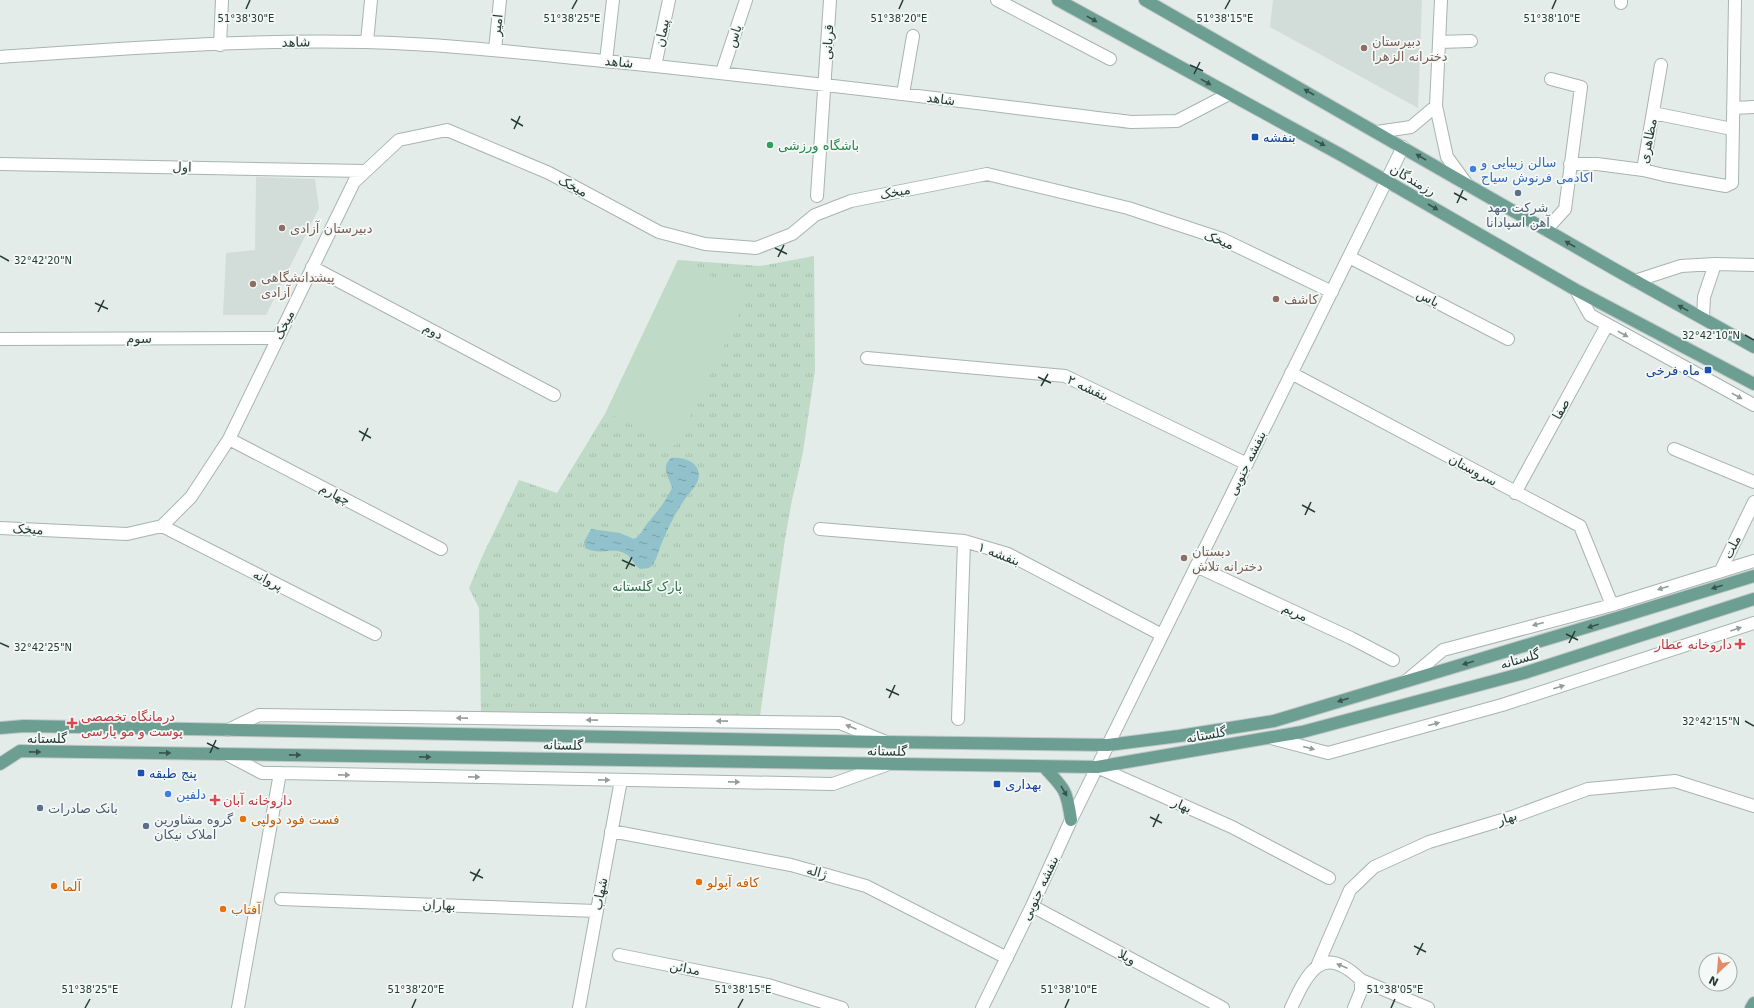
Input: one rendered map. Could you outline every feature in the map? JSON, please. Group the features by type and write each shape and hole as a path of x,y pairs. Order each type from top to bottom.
{"main road":[{"name":"رزمندگان","path":"1058,0 1386,180 1576,290 1754,384"},
{"name":"رزمندگان","path":"1145,0 1635,281 1752,345"},
{"name":"گلستانه","path":"0,728 24,726 1108,745 1179,736 1274,721 1754,576"},
{"name":"گلستانه","path":"0,764 20,751 1045,768 1097,767 1302,732 1524,673 1754,598"},
{"path":"1045,768 1063,788 1067,796 1071,820"},
{"path":"1752,1008 1754,1003"}],"street":[{"path":"220,45 222,0"},
{"path":"366,42 371,0"},
{"name":"امیر","path":"494,50 500,0"},
{"path":"606,61 613,0"},
{"name":"پیمان","path":"655,66 669,0"},
{"name":"یاس","path":"722,72 746,0"},
{"name":"قربانی","path":"818,196 830,0"},
{"path":"998,0 1110,59"},
{"path":"1441,0 1436,106 1447,157 1466,183"},
{"path":"1643,170 1726,186 1732,183 1734,0"},
{"path":"903,94 913,36"},
{"path":"1439,42 1471,41"},
{"name":"شاهد","path":"0,56 287,42 366,42 494,50 722,72 1131,122 1177,121 1229,94"},
{"name":"مظاهری","path":"1570,164 1597,164 1643,170 1660,65"},
{"path":"1546,230 1565,209 1580,87 1551,79"},
{"path":"1377,132 1411,127 1436,106"},
{"path":"1733,108 1754,107"},
{"path":"1653,113 1732,129"},
{"name":"میخک","path":"0,528 127,534 162,526 191,497 229,438 354,182 364,171 399,140 447,130 549,173 659,232 705,244 756,248 792,234 815,215 851,201 987,174 1128,208 1222,240 1332,292"},
{"name":"بنفشه جنوبی","path":"982,1008 1032,906 1071,820 1403,147"},
{"name":"اول","path":"0,164 364,171"},
{"name":"یاس","path":"1349,257 1508,338"},
{"path":"1703,318 1704,297 1715,264"},
{"path":"1635,281 1681,266 1715,264 1754,265"},
{"name":"دوم","path":"312,267 554,395"},
{"path":"1576,290 1590,315 1754,405"},
{"name":"صفا","path":"1515,493 1607,325"},
{"name":"سوم","path":"0,339 278,338"},
{"name":"بنفشه ۲","path":"867,358 1065,376 1247,464"},
{"name":"سروستان","path":"1291,373 1515,493 1580,526 1612,605"},
{"name":"چهارم","path":"229,438 441,548"},
{"path":"1674,449 1754,482"},
{"name":"ملت","path":"1721,570 1754,502"},
{"name":"پروانه","path":"162,526 375,634"},
{"name":"بنفشه ۱","path":"820,529 964,541 1008,554 1162,634"},
{"path":"958,719 964,541"},
{"path":"1406,681 1442,650 1612,605 1754,561"},
{"name":"مریم","path":"1196,566 1351,638 1393,660"},
{"path":"1271,738 1328,753 1502,705 1754,623"},
{"path":"228,730 259,715 840,723 887,742"},
{"path":"226,754 262,772 280,774 833,784 886,765"},
{"name":"بهار","path":"1097,767 1232,827 1329,878"},
{"path":"238,1008 280,774"},
{"name":"شهاب","path":"579,1008 621,780"},
{"name":"بهار","path":"1318,964 1350,890 1374,867 1429,842 1512,817 1588,789 1675,781 1754,806"},
{"name":"ژاله","path":"611,831 791,865 866,886 1007,958"},
{"name":"بهاران","path":"281,899 596,911"},
{"name":"ویلا","path":"1032,906 1223,1008"},
{"name":"مدائن","path":"619,955 768,985 842,1008"},
{"path":"1291,1008 1308,973 1318,964 1334,962 1350,969 1361,980 1428,1008"},
{"path":"1354,1008 1361,991 1361,980"}],"shaded area":[{"name":"دبيرستان دخترانه الزهرا","path":"1273,0 1422,0 1418,108 1270,27"},
{"path":"256,177 315,179 319,208 266,315 223,315 226,253 255,250"}],"green space":[{"name":"پارک گلستانه","path":"814,256 815,370 803,452 785,539 760,716 481,713 479,608 469,588 482,557 519,480 557,493 606,412 678,260 760,266"},
{"path":"678,260 749,294 676,446 606,412"}],"water":[{"path":"671,458 680,458 690,461 696,467 699,476 695,485 673,519 654,563 649,568 640,569 628,556 619,551 601,552 585,548 584,542 591,529 620,533 634,539 640,534 657,512 672,488 666,472 666,465"}],"place":[{"name":"دبيرستان دخترانه الزهرا","path":"1364,48"},
{"name":"بنفشه","path":"1255,137"},
{"name":"باشگاه ورزشی","path":"770,145"},
{"name":"سالن زیبایی و اکادمی فرنوش سیاح","path":"1473,169"},
{"name":"شرکت مهد آهن اسپادانا","path":"1518,193"},
{"name":"دبیرستان آزادی","path":"282,228"},
{"name":"پیشدانشگاهی آزادی","path":"253,284"},
{"name":"کاشف","path":"1276,299"},
{"name":"ماه فرخی","path":"1708,370"},
{"name":"دبستان دخترانه تلاش","path":"1184,558"},
{"name":"داروخانه عطار","path":"1740,644"},
{"name":"درمانگاه تخصصی پوست و مو پارسی","path":"72,723"},
{"name":"پنج طبقه","path":"141,773"},
{"name":"بهداری","path":"997,784"},
{"name":"دلفین","path":"168,794"},
{"name":"داروخانه آبان","path":"215,800"},
{"name":"بانک صادرات","path":"40,808"},
{"name":"فست فود دولپی","path":"243,819"},
{"name":"گروه مشاورین املاک نیکان","path":"146,826"},
{"name":"کافه آپولو","path":"699,882"},
{"name":"آلما","path":"54,886"},
{"name":"آفتاب","path":"223,909"}]}
